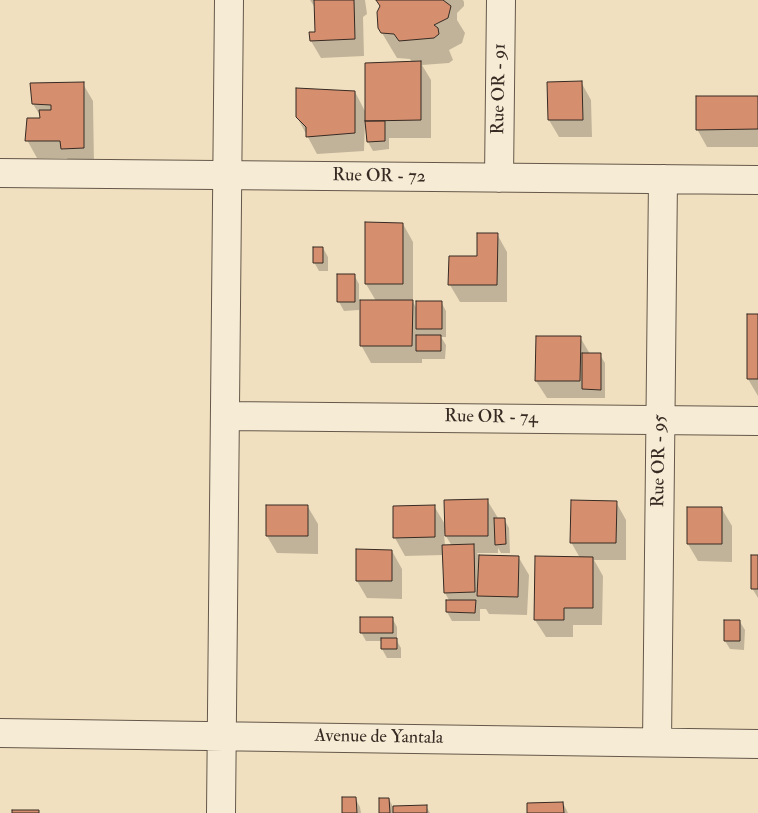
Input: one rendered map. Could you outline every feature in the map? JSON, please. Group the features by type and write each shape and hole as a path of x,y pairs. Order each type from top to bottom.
{"street":[{"path":"221,813 229,0"},
{"name":"Rue OR - 91","path":"499,178 500,0"},
{"name":"Rue OR - 72","path":"0,173 758,180"},
{"name":"Rue OR - 95","path":"657,742 663,179"},
{"name":"Rue OR - 74","path":"225,416 758,421"},
{"name":"Avenue de Yantala","path":"0,733 758,744"}],"building":[{"path":"314,0 354,0 355,39 310,41 309,32 315,32"},
{"path":"376,0 443,0 451,6 448,18 434,25 438,28 439,34 434,38 399,41 394,34 381,33 378,28 377,12 380,6"},
{"path":"421,61 421,120 365,121 365,63"},
{"path":"582,81 583,120 548,120 547,82"},
{"path":"84,82 84,148 61,149 60,141 25,141 27,118 40,118 39,110 51,110 51,105 32,104 30,83"},
{"path":"296,88 355,91 355,133 306,137 306,127 296,117"},
{"path":"696,96 758,96 758,129 696,130"},
{"path":"365,121 385,121 385,141 367,142"},
{"path":"365,222 403,223 403,284 365,284"},
{"path":"477,233 498,233 497,285 448,285 449,256 477,256"},
{"path":"313,247 323,247 323,263 313,263"},
{"path":"337,274 355,274 355,302 337,302"},
{"path":"360,300 413,300 412,346 360,346"},
{"path":"416,301 442,301 442,329 416,329"},
{"path":"747,314 758,314 758,379 747,379"},
{"path":"416,335 441,335 441,351 416,351"},
{"path":"536,336 581,336 580,381 535,381"},
{"path":"582,353 601,353 601,390 582,389"},
{"path":"488,499 488,536 445,536 444,500"},
{"path":"571,500 617,501 616,543 570,543"},
{"path":"266,505 308,505 308,536 266,536"},
{"path":"435,505 435,537 393,538 393,506"},
{"path":"687,507 722,507 722,544 687,544"},
{"path":"494,518 505,518 506,544 495,545"},
{"path":"474,544 475,592 444,593 442,545"},
{"path":"356,549 392,550 392,581 356,581"},
{"path":"479,555 519,556 518,597 477,596"},
{"path":"751,555 758,555 758,589 751,589"},
{"path":"535,556 593,557 593,608 564,608 564,620 534,620"},
{"path":"446,600 476,600 475,613 446,612"},
{"path":"360,617 393,617 393,633 360,633"},
{"path":"724,620 740,620 740,641 724,641"},
{"path":"381,638 397,638 397,649 381,649"},
{"path":"342,797 356,797 357,813 342,813"},
{"path":"379,798 389,798 390,813 379,813"},
{"path":"563,802 564,813 527,813 527,803"},
{"path":"427,805 427,813 393,813 393,806"},
{"path":"12,810 39,810 39,813 12,813"}]}
